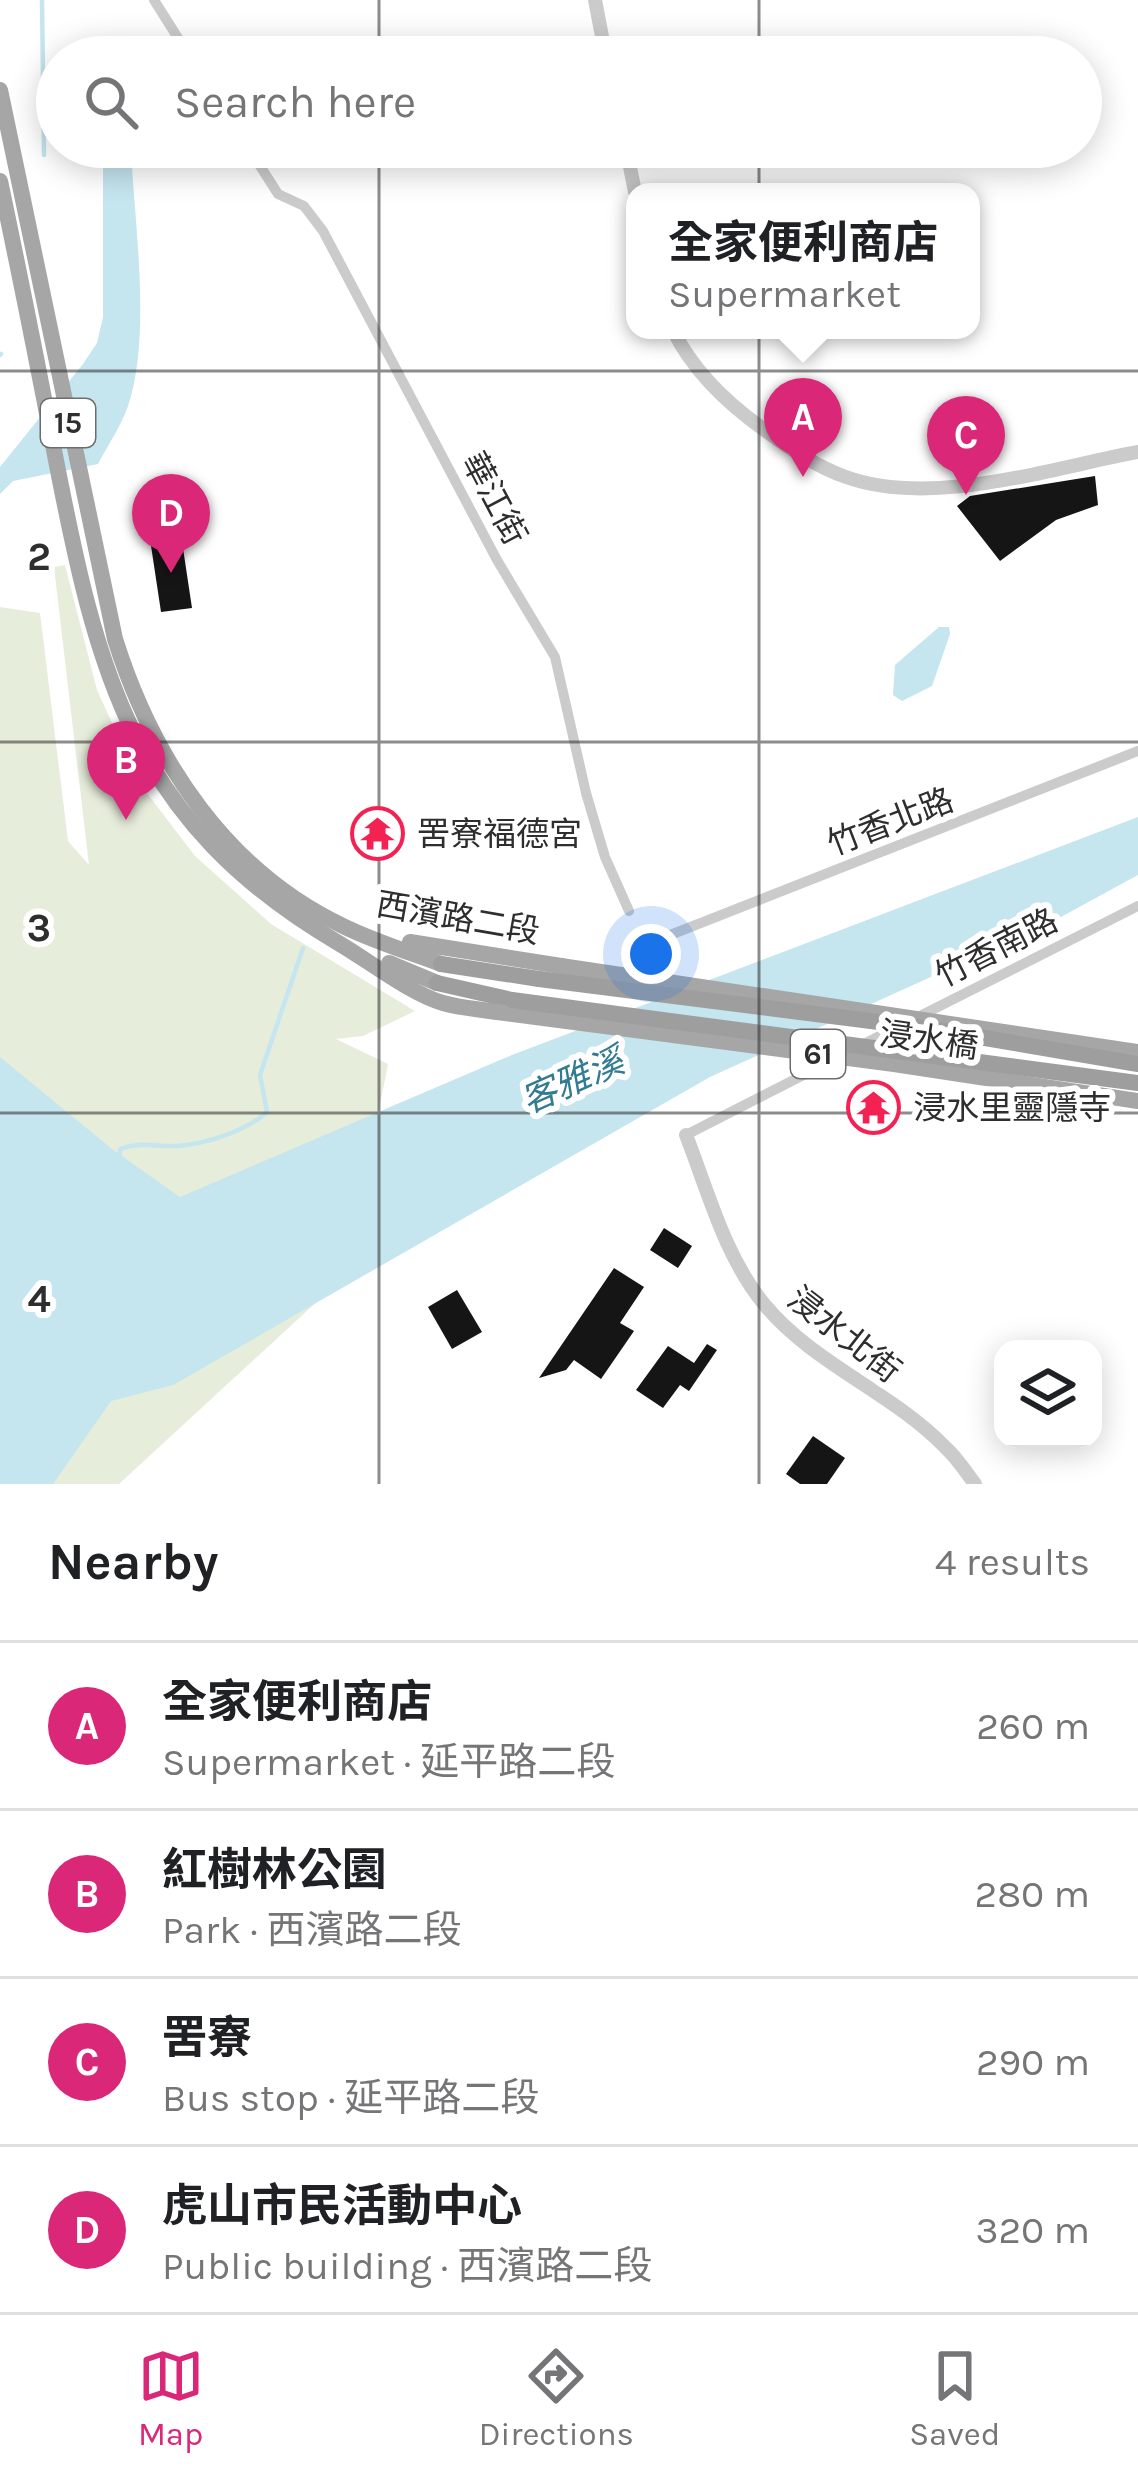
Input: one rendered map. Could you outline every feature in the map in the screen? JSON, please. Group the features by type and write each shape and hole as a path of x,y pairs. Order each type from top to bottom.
{"highway":[{"name":"浸水橋","path":"439,973 539,979 926,1028 1138,1064"},
{"name":"61","path":"439,973 504,1006"},
{"name":"浸水橋","path":"504,1006 1138,1083"}],"main road":[{"name":"西濱路二段","path":"0,90 92,543 129,683 162,753 225,840 339,934 440,1003 504,1006"},
{"name":"西濱路二段","path":"0,181 75,559 120,710 154,772 213,849 269,898 339,934 439,973"},
{"name":"西濱路二段","path":"339,934 561,966"},
{"name":"浸水橋","path":"561,966 1138,1052"},
{"name":"浸水橋","path":"504,1006 1138,1102"}],"street":[{"path":"154,0 177,36"},
{"path":"596,0 602,36"},
{"name":"華江街","path":"261,168 278,194 304,206 323,231 496,560 555,657 586,793 605,857 629,911"},
{"path":"679,339 701,373 739,412 795,452 849,478 903,488 944,487 1138,452"},
{"name":"竹香北路","path":"661,939 1138,751"},
{"name":"竹香南路","path":"686,1135 1134,912"},
{"name":"浸水北街","path":"686,1135 739,1268 764,1305 800,1340 922,1426 947,1448 975,1484"}],"green space":[{"path":"65,565 97,690 140,784 195,856 271,924 415,1011 363,1036 336,1039 388,1064 368,1165 322,1297 119,1484 0,1484 0,607 40,613 68,841 89,865 54,567"}],"water":[{"path":"103,168 133,168 140,312 128,406 98,464 13,481 0,494 0,467 83,364 97,343 103,317"},
{"path":"939,627 949,627 950,634 932,686 902,701 893,695 895,665"},
{"name":"客雅溪","path":"1138,817 1138,875 1048,924 710,1077 173,1385 111,1401 53,1484 0,1484 0,1057 112,1149 180,1197 512,1055"}],"building":[{"path":"1095,476 1098,505 1056,520 1000,561 957,506 970,496"},
{"path":"181,535 192,608 161,612 150,539"},
{"name":"浸水里靈隱寺","path":"867,1087 868,1095 890,1092 892,1109 871,1112 872,1122 857,1124 853,1089"},
{"path":"664,1228 692,1246 678,1268 650,1250"},
{"path":"614,1268 644,1287 620,1323 634,1331 601,1379 574,1360 566,1370 539,1378"},
{"path":"457,1290 482,1332 452,1349 428,1307"},
{"path":"707,1344 717,1350 689,1391 680,1385 663,1408 636,1390 668,1346 694,1363"},
{"path":"813,1436 845,1458 827,1484 800,1484 786,1474"}],"waterway":[{"path":"42,0 42,36"},
{"path":"120,1156 120,1149 134,1145 177,1146 213,1139 267,1112 260,1075 303,948"}],"place":[{"name":"全家便利商店","path":"803,477"},
{"name":"罟寮","path":"966,495"},
{"name":"虎山市民活動中心","path":"171,573"},
{"name":"紅樹林公園","path":"126,820"},
{"name":"罟寮福德宮","path":"378,833"},
{"name":"浸水里靈隱寺","path":"874,1107"}]}
